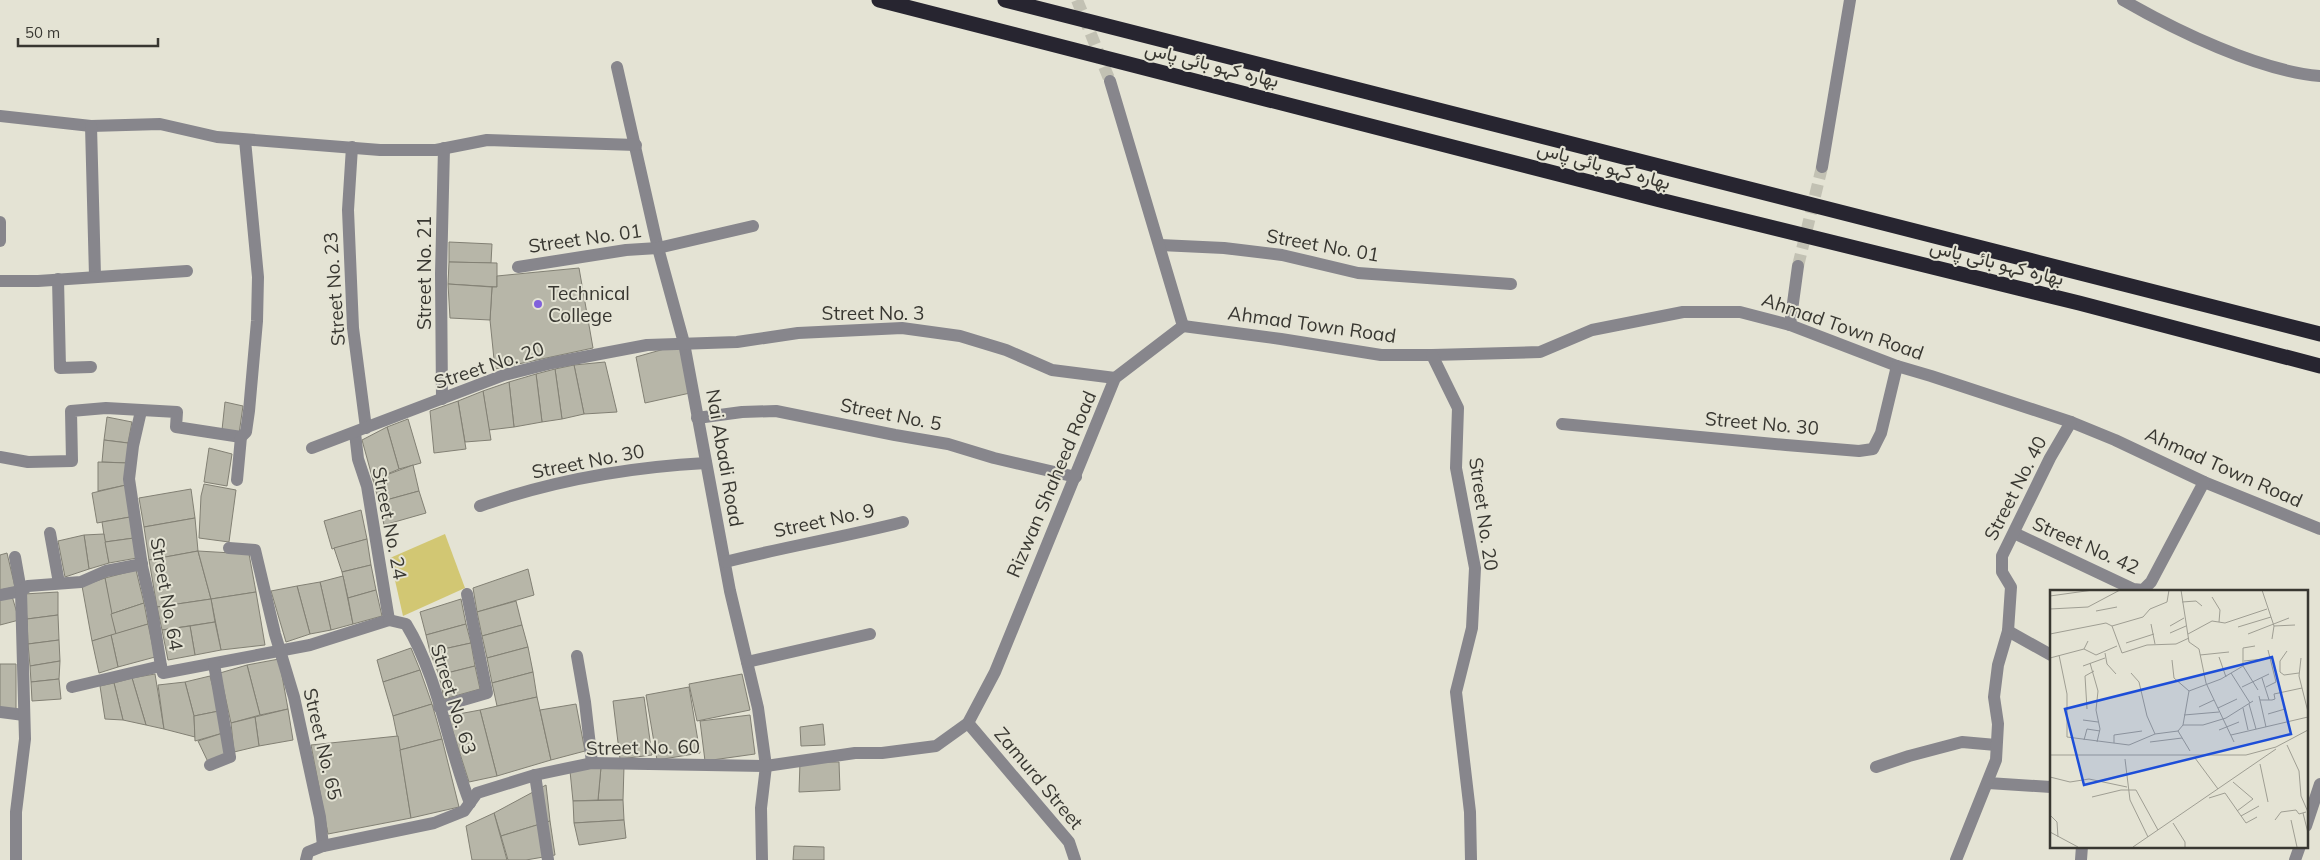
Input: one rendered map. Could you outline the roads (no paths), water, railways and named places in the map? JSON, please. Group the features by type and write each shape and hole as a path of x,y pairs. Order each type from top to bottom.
{"highway":[{"name":"بھارہ کہو بائی پاس","path":"878,0 1660,200 2079,302 2320,366"},
{"name":"بھارہ کہو بائی پاس","path":"1005,0 2320,334"}],"street":[{"path":"1822,167 1850,0"},
{"path":"2123,0 2190,35 2253,60 2320,76"},
{"name":"Nai Abadi Road","path":"617,67 658,248 684,343 724,562 758,708 766,766 762,808 762,860"},
{"path":"1110,81 1183,326"},
{"path":"0,116 91,126 160,124 217,137 380,150 444,148 487,140 636,145"},
{"path":"91,126 96,276"},
{"path":"236,480 241,437 246,432 249,411 257,321 258,276 245,140"},
{"name":"Street No. 23","path":"352,147 348,210 360,430"},
{"name":"Street No. 21","path":"442,399 441,274 444,148"},
{"path":"0,222 0,241"},
{"name":"Street No. 01","path":"518,267 626,250 658,248 753,226"},
{"name":"Street No. 01","path":"1160,246 1224,248 1282,255 1358,273 1511,284"},
{"path":"1790,325 1798,266"},
{"path":"0,281 38,281 187,270"},
{"path":"58,279 60,368 91,367"},
{"name":"Ahmad Town Road","path":"1183,326 1381,355 1432,356 1540,352 1592,330 1683,312 1740,312 1790,325 1897,366 2071,422 2124,444 2204,482 2320,529"},
{"name":"Rizwan Shaheed Road","path":"766,766 855,753 882,753 936,746 968,724 995,672 1115,378 1183,326"},
{"name":"Street No. 3","path":"684,343 737,342 798,333 902,328 960,336 1006,350 1052,370 1115,378"},
{"name":"Street No. 20","path":"312,448 504,375 552,362 647,345 684,343"},
{"name":"Street No. 20","path":"1432,356 1458,408 1456,468 1475,568 1472,628 1456,692 1470,812 1471,860"},
{"name":"Street No. 30","path":"1562,424 1813,447 1873,449 1881,433 1897,366"},
{"path":"0,457 28,462 72,460 71,411 106,408 178,412 176,426 241,437"},
{"name":"Street No. 5","path":"697,418 776,410 948,444 994,458 1076,477"},
{"name":"Street No. 64","path":"141,411 133,446 129,479 160,666 164,673 310,645 389,620"},
{"name":"Street No. 40","path":"1956,860 1996,760 1998,724 1994,697 1998,665 2008,631 2012,587 2002,572 2002,556 2050,458 2071,422"},
{"name":"Street No. 24","path":"360,430 358,459 367,486 389,620"},
{"name":"Street No. 30","path":"480,506 508,497 615,473 658,466 706,463"},
{"name":"Street No. 42","path":"2014,533 2133,590 2143,590 2151,582 2204,482"},
{"name":"Street No. 9","path":"724,562 903,522"},
{"path":"50,533 59,583"},
{"name":"Street No. 65","path":"228,548 255,550 275,634 282,650 320,817 323,846"},
{"path":"15,557 21,591 24,715 24,739 16,812 16,860"},
{"path":"0,595 21,591 28,586 81,582 106,570 142,564"},
{"path":"439,707 486,692 467,594"},
{"name":"Street No. 63","path":"389,620 406,624 416,641 439,707 457,770 470,803"},
{"path":"2008,631 2050,654"},
{"path":"747,662 870,634"},
{"path":"577,656 585,702 592,763"},
{"path":"210,765 230,757 214,664"},
{"path":"72,687 160,666"},
{"path":"0,712 24,715"},
{"name":"Zamurd Street","path":"968,724 1069,842 1074,860"},
{"path":"1876,767 1962,742 1996,745"},
{"name":"Street No. 60","path":"306,860 308,852 323,846 434,823 464,810 477,793 535,775 592,763 766,766"},
{"path":"535,775 548,860"},
{"path":"1988,783 2050,787"},
{"path":"2308,820 2320,784"},
{"path":"2295,860 2299,848"}],"tunnel":[{"path":"1077,0 1110,81"},
{"path":"1798,266 1822,167"}],"place":[{"name":"Technical College","path":"538,304"}]}
